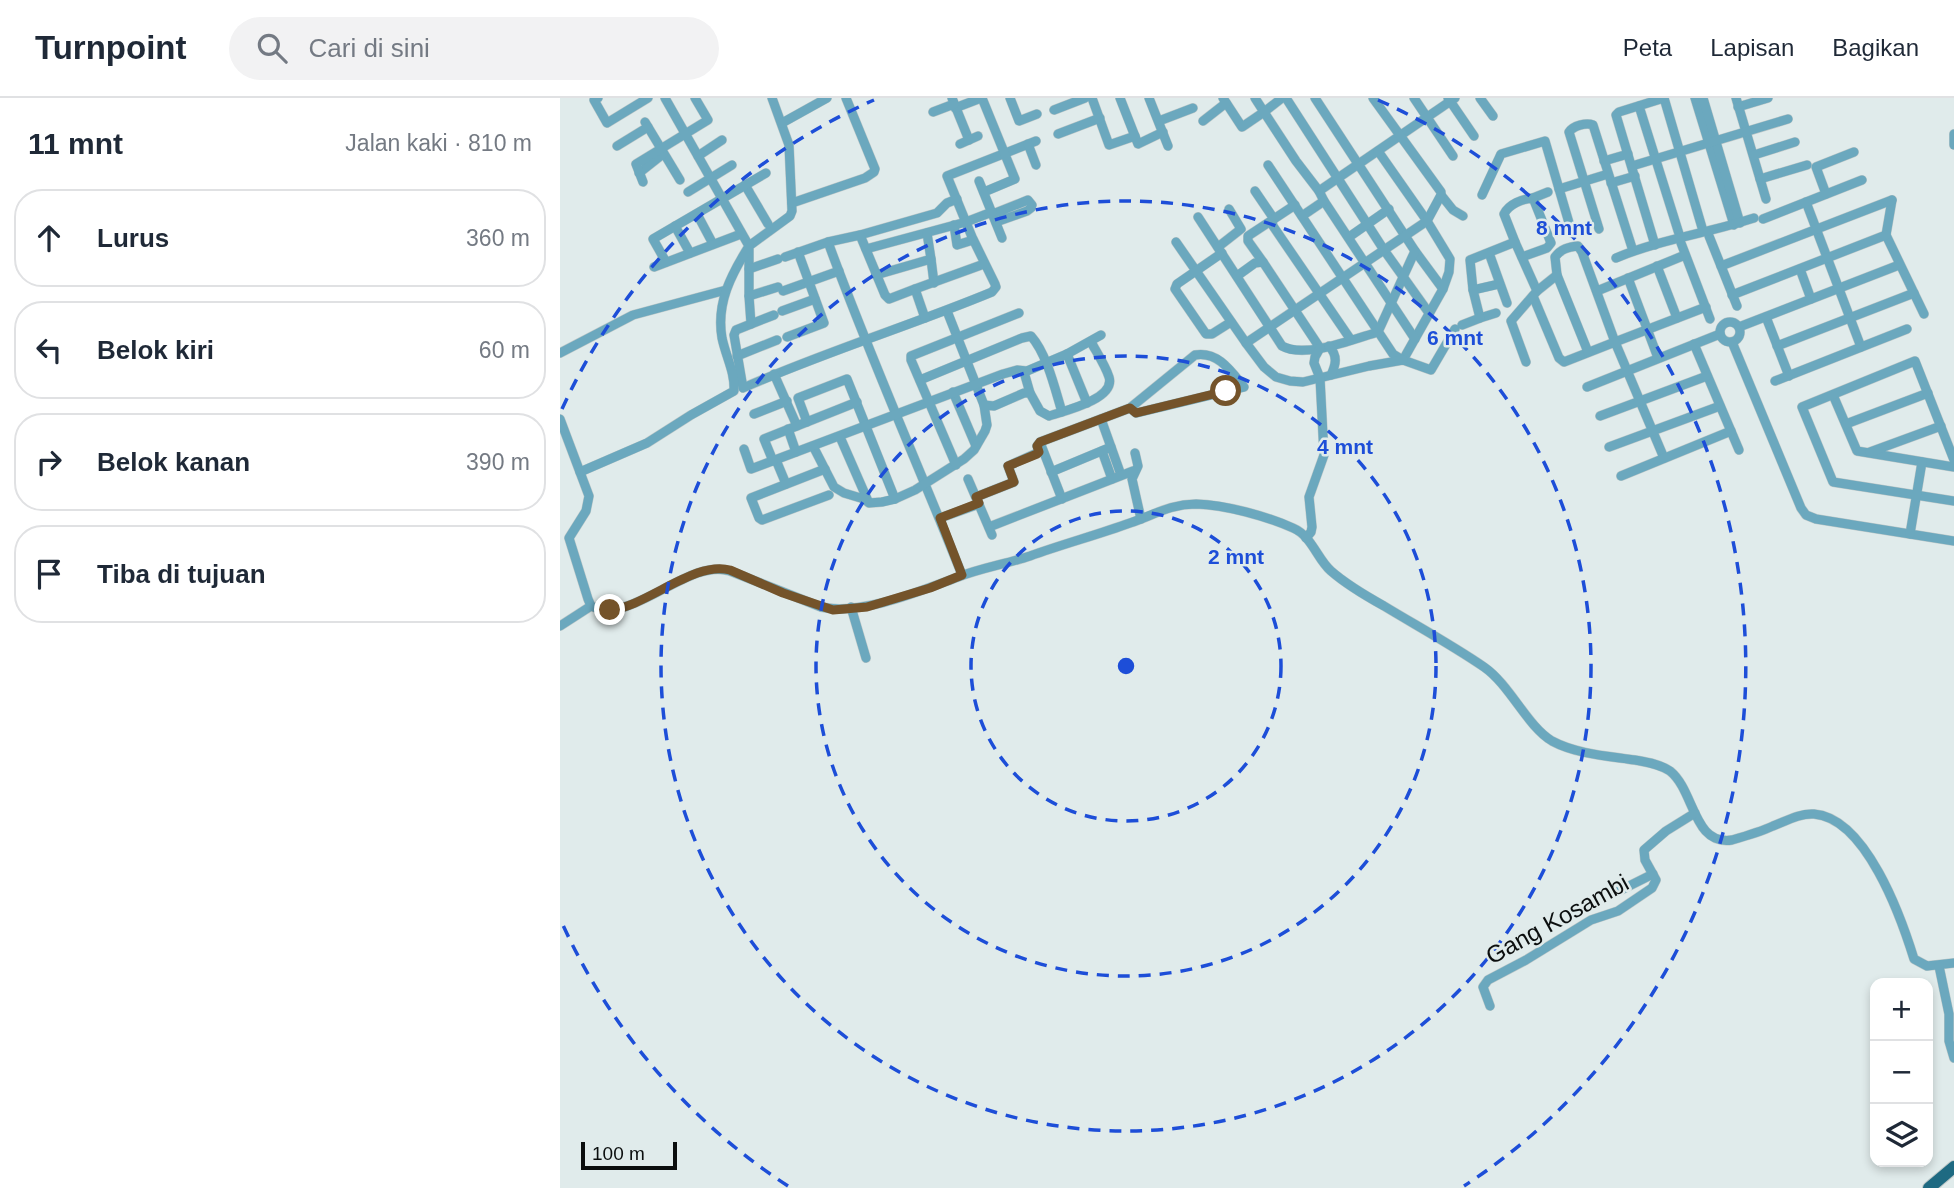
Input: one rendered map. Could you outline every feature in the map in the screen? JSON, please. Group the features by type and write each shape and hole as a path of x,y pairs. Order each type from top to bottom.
{"main road":[{"path":"1929,1188 1954,1167"}],"street":[{"path":"598,98 594,100 607,123 648,98"},
{"path":"665,98 749,246 751,324"},
{"path":"641,177 636,164 663,151 708,120 695,98"},
{"path":"580,472 647,443 734,391 734,378 723,340 720,315 726,290 731,275 749,246 790,216 792,204 789,145 772,98"},
{"path":"782,123 827,98"},
{"path":"792,204 865,178 874,172 846,98"},
{"path":"933,112 954,103 981,98 1015,179 984,192"},
{"path":"1010,98 1019,121 1037,114"},
{"path":"1054,110 1085,98"},
{"path":"1092,98 1109,145 1135,136"},
{"path":"1120,98 1138,144 1163,132"},
{"path":"1149,98 1168,146"},
{"path":"1255,98 1415,340"},
{"path":"1203,121 1224,101 1242,127 1284,98 1429,313"},
{"path":"1373,98 1441,195 1463,216"},
{"path":"1414,98 1453,156"},
{"path":"1480,98 1493,116"},
{"path":"1656,245 1616,116 1619,112 1664,98 1706,234 1737,306"},
{"path":"1695,98 1712,142 1737,224"},
{"path":"1703,98 1712,142"},
{"path":"1766,198 1737,102 1768,98"},
{"path":"1319,191 1451,99 1474,136"},
{"path":"1319,100 1415,251 1443,289"},
{"path":"954,103 969,140"},
{"path":"1639,106 1680,240 1710,319"},
{"path":"1159,121 1193,108"},
{"path":"1058,134 1100,118"},
{"path":"1559,190 1584,181 1609,179 1656,159 1788,119"},
{"path":"1599,229 1569,132 1570,129 1587,123 1593,125 1633,251"},
{"path":"617,146 647,125 680,180"},
{"path":"1954,134 1954,145"},
{"path":"698,156 722,140"},
{"path":"1482,195 1501,154 1545,141 1573,233"},
{"path":"1754,155 1795,142"},
{"path":"815,299 735,332 743,388 774,374 947,311 994,290 995,284 973,240 947,176 1032,143 1036,165"},
{"path":"1176,242 1245,343 1264,367 1276,377 1303,382 1403,360 1443,289 1450,259 1378,151"},
{"path":"1826,194 1816,167 1854,152"},
{"path":"1604,161 1628,154"},
{"path":"688,192 732,165"},
{"path":"1268,165 1393,354 1431,370 1458,327 1496,313"},
{"path":"1760,179 1807,165"},
{"path":"666,262 653,239 766,173"},
{"path":"1616,258 1633,251 1758,219 1862,180"},
{"path":"979,181 1002,238"},
{"path":"745,185 768,224"},
{"path":"1255,191 1351,340"},
{"path":"1548,192 1508,207 1504,214 1559,358 1564,362 1706,307"},
{"path":"1245,343 1427,221 1441,195"},
{"path":"1522,257 1547,248 1551,243 1533,198"},
{"path":"749,269 828,242 937,213 947,203 957,199"},
{"path":"1721,267 1892,200 1886,235 1924,314"},
{"path":"1302,216 1324,201"},
{"path":"1805,202 1861,347"},
{"path":"1295,205 1247,237 1295,310 1324,347 1334,353 1336,361 1331,375"},
{"path":"1228,209 1241,229 1197,271 1177,284 1175,289 1206,334 1212,334 1231,321"},
{"path":"1349,237 1389,209"},
{"path":"697,214 713,244"},
{"path":"866,249 993,216"},
{"path":"1198,217 1285,348 1324,347 1378,332"},
{"path":"954,225 958,257"},
{"path":"675,226 690,253"},
{"path":"927,233 934,283"},
{"path":"654,267 741,234"},
{"path":"860,235 889,299 984,264"},
{"path":"1732,295 1886,235"},
{"path":"957,245 973,240"},
{"path":"828,242 865,341 962,575"},
{"path":"1480,318 1473,290 1470,260 1515,242"},
{"path":"1588,352 1557,275 1555,257 1559,251 1570,247 1578,246 1582,252 1615,342 1664,458"},
{"path":"1378,332 1415,251"},
{"path":"737,356 824,323 798,252"},
{"path":"1489,253 1507,303"},
{"path":"1597,291 1685,254"},
{"path":"876,275 931,259"},
{"path":"1237,276 1262,262"},
{"path":"1739,327 1899,265"},
{"path":"1657,266 1678,318"},
{"path":"1800,269 1811,299"},
{"path":"749,296 809,282 839,271"},
{"path":"1526,362 1511,321 1535,293 1557,275"},
{"path":"1628,278 1658,358"},
{"path":"1473,290 1499,284"},
{"path":"915,289 925,318"},
{"path":"560,353 633,315 726,290"},
{"path":"1777,346 1913,293"},
{"path":"813,446 834,487 869,503 895,499 969,455 987,425 984,405 947,311"},
{"path":"956,465 928,403 911,356 1018,313"},
{"path":"1766,317 1788,376"},
{"path":"1733,322 1739,327 1738,338 1732,342 1724,341 1719,330 1724,323 1733,322"},
{"path":"1775,381 1907,329"},
{"path":"1587,387 1720,334"},
{"path":"744,449 751,469 1012,371 1024,372 1067,354 1101,335"},
{"path":"920,380 1027,336 1034,339 1062,412"},
{"path":"1024,372 1030,393 1043,414 1049,416 1087,403 1106,391 1110,382 1091,342"},
{"path":"1732,342 1806,515 1816,519 1954,541"},
{"path":"1695,344 1739,450"},
{"path":"1306,537 1312,527 1308,497 1324,455 1320,378 1314,360 1324,347"},
{"path":"1067,354 1087,403"},
{"path":"940,518 1014,482 1008,466 1037,454 1040,442 1130,408 1195,355 1215,357 1244,387 1136,413 1130,408"},
{"path":"1954,460 1915,361 1802,407 1833,482 1954,501"},
{"path":"774,374 786,401 796,452"},
{"path":"1600,416 1707,376"},
{"path":"807,422 798,398 847,379 895,499"},
{"path":"953,393 976,446"},
{"path":"984,405 994,406 1030,393"},
{"path":"1846,424 1928,393"},
{"path":"1833,395 1857,451 1954,467"},
{"path":"1143,397 1147,410"},
{"path":"754,414 786,401"},
{"path":"786,484 764,439 857,402"},
{"path":"1609,447 1720,405"},
{"path":"560,419 589,496 586,511 565,540 591,606 598,609 625,608 664,588 719,568 821,607 833,610 867,607 930,588 962,575 1027,557 1165,509 1195,504 1241,511 1293,528 1306,537 1325,566 1338,576 1486,668 1549,738 1571,748 1662,767 1673,774 1685,789 1700,823 1708,834 1718,840 1724,841 1758,832 1813,814 1840,824 1856,838 1876,866 1914,959 1927,966 1954,963"},
{"path":"1101,419 1106,449 1116,477"},
{"path":"1868,453 1941,426"},
{"path":"1621,476 1731,431"},
{"path":"840,437 869,503"},
{"path":"1040,442 1062,499"},
{"path":"1051,472 1106,449"},
{"path":"1135,453 1138,466 1132,480 1141,519"},
{"path":"1910,534 1922,462"},
{"path":"825,469 751,498 762,520 829,495"},
{"path":"968,479 990,531 1133,471"},
{"path":"560,626 591,606"},
{"path":"851,607 866,658"},
{"name":"Gang Kosambi","path":"1489,1006 1483,987 1485,982 1591,920 1618,911 1652,888 1656,883 1644,850 1666,831 1695,813"},
{"path":"1617,892 1653,874"},
{"path":"1939,965 1949,1014 1949,1041 1954,1058"}],"route":[{"path":"610,610 625,608 664,588 719,568 833,610 867,607 930,588 962,575 940,518 979,503 976,497 1014,482 1008,466 1037,454 1040,442 1130,408 1136,413 1226,391"}]}
